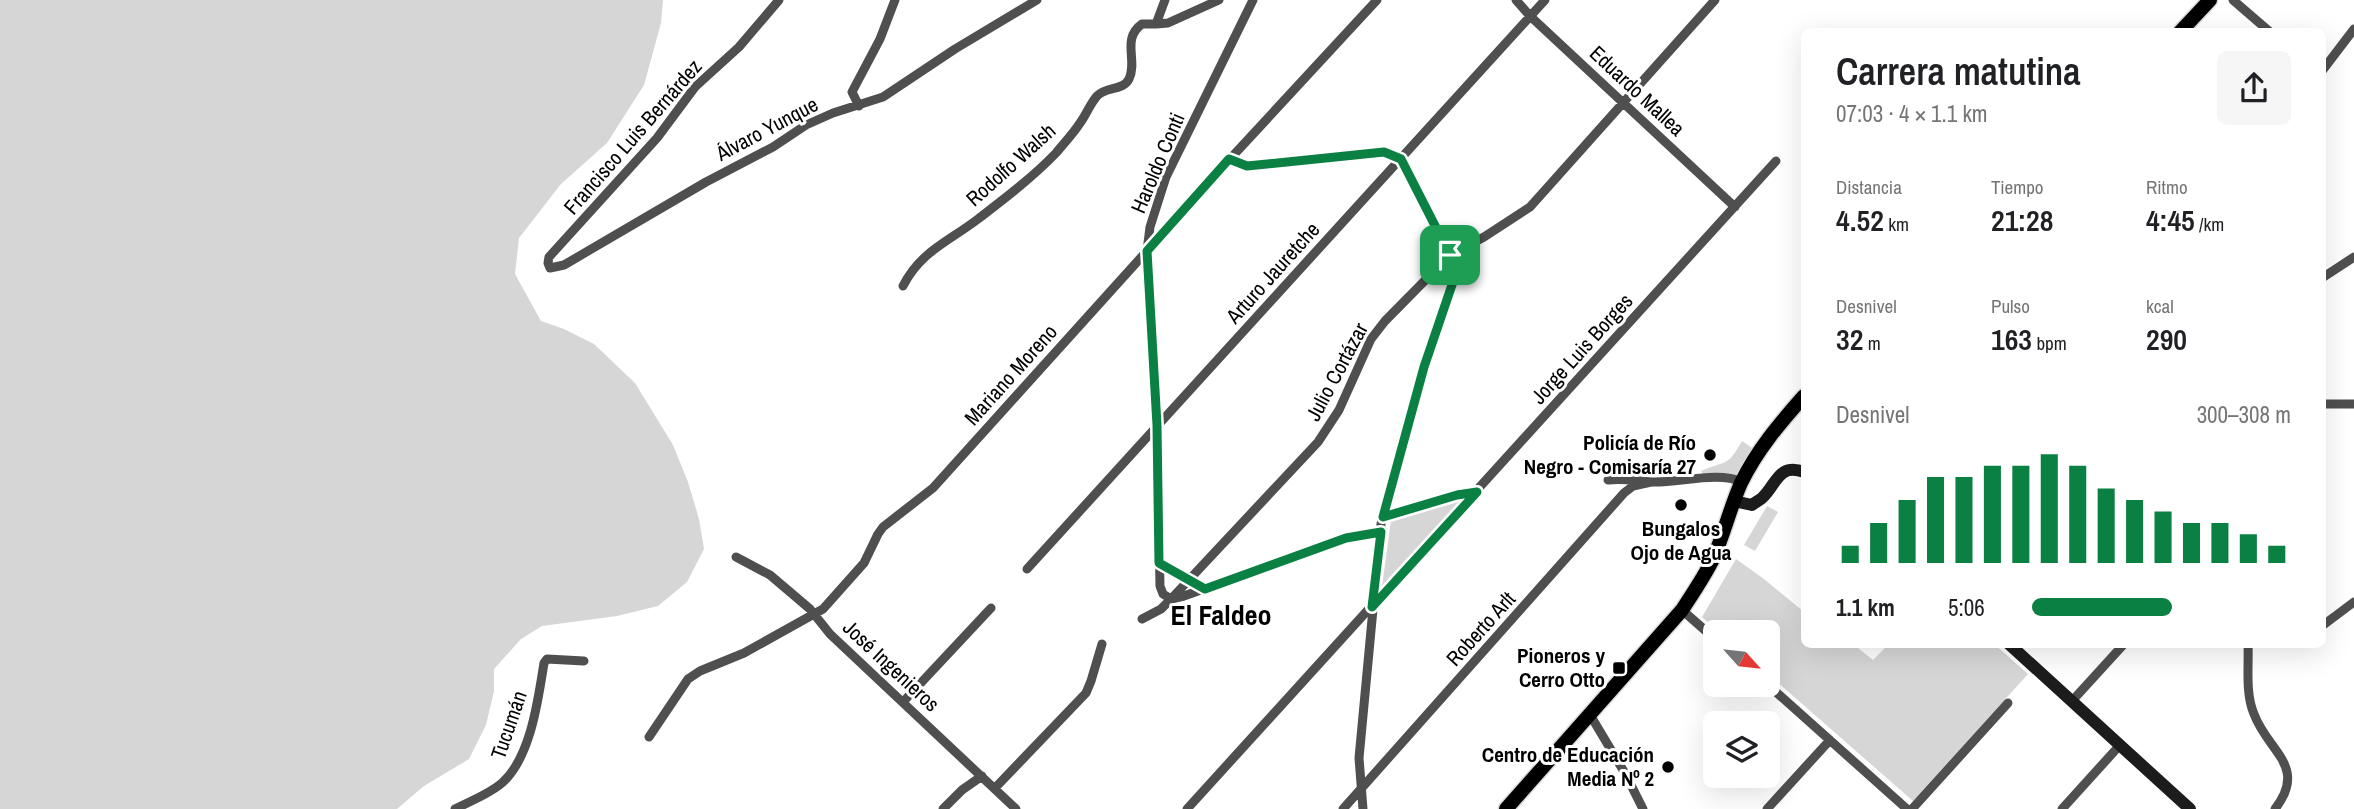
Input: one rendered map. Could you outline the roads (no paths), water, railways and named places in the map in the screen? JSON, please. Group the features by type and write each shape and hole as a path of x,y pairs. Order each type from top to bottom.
{"main road":[{"path":"2184,28 2210,0"},
{"path":"1506,809 1682,610 1700,584 1712,559 1742,482 1771,434 1801,399"},
{"path":"1734,501 1752,505 1763,498 1776,478 1785,472 1801,471"},
{"path":"2013,648 2190,809"}],"street":[{"name":"Francisco Luis Bernárdez","path":"550,268 549,257 657,138 695,87 739,47 779,0"},
{"path":"859,106 852,92 880,39 895,0"},
{"name":"Álvaro Yunque","path":"550,268 564,265 696,188 773,147 806,125 883,97 955,49 1037,0"},
{"path":"1165,0 1156,24 1168,23 1219,0"},
{"name":"Haroldo Conti","path":"1171,599 1163,594 1160,586 1157,425 1147,251 1150,227 1166,177 1253,0"},
{"name":"Eduardo Mallea","path":"1517,0 1530,16 1735,207"},
{"name":"Arturo Jauretche","path":"1027,569 1545,0"},
{"name":"Julio Cortázar","path":"1142,619 1171,599 1318,442 1339,410 1371,339 1450,255 1484,237 1530,206 1714,0"},
{"path":"2233,0 2265,28"},
{"name":"Mariano Moreno","path":"649,737 688,679 700,671 744,653 823,609 864,563 883,527 933,488 1229,159 1376,1"},
{"name":"Rodolfo Walsh","path":"903,286 922,257 979,218 1054,154 1079,124 1098,94 1126,83 1130,76 1132,35 1142,24 1156,24"},
{"path":"2326,66 2354,29"},
{"path":"1229,159 1247,166 1384,152 1401,159 1450,255 1455,276 1424,367 1383,517 1359,758 1363,809"},
{"name":"Jorge Luis Borges","path":"1187,809 1776,161"},
{"path":"2326,275 2354,257"},
{"path":"2326,404 2354,404"},
{"path":"1608,480 1628,478 1651,482 1728,478 1742,482"},
{"name":"Roberto Arlt","path":"1343,809 1624,493 1633,486 1651,482"},
{"path":"1383,517 1457,495 1477,492"},
{"path":"1171,599 1346,538 1381,532"},
{"name":"José Ingenieros","path":"736,557 770,576 814,614 830,634 1016,809"},
{"path":"1159,563 1205,589"},
{"path":"2326,623 2354,603"},
{"path":"903,702 991,608"},
{"path":"1682,610 1703,628"},
{"path":"995,789 1086,693 1102,644"},
{"path":"2072,701 2120,648"},
{"path":"2248,648 2249,692 2253,713 2284,760 2288,774 2288,789 2275,809"},
{"name":"Tucumán","path":"455,809 496,787 513,770 533,720 547,659 584,661"},
{"path":"1780,696 1907,809"},
{"path":"1912,809 2008,703"},
{"path":"1589,713 1643,809"},
{"path":"1767,809 1830,740"},
{"path":"2062,809 2120,745"},
{"path":"943,809 962,790 982,776"}],"place":[{"name":"Policía de Río Negro - Comisaría 27","path":"1710,455"},
{"name":"Bungalos Ojo de Agua","path":"1681,505"},
{"name":"Pioneros y Cerro Otto","path":"1619,668"},
{"name":"Centro de Educación Media Nº 2","path":"1668,767"}],"district":[{"name":"El Faldeo","path":"1221,615"}]}
